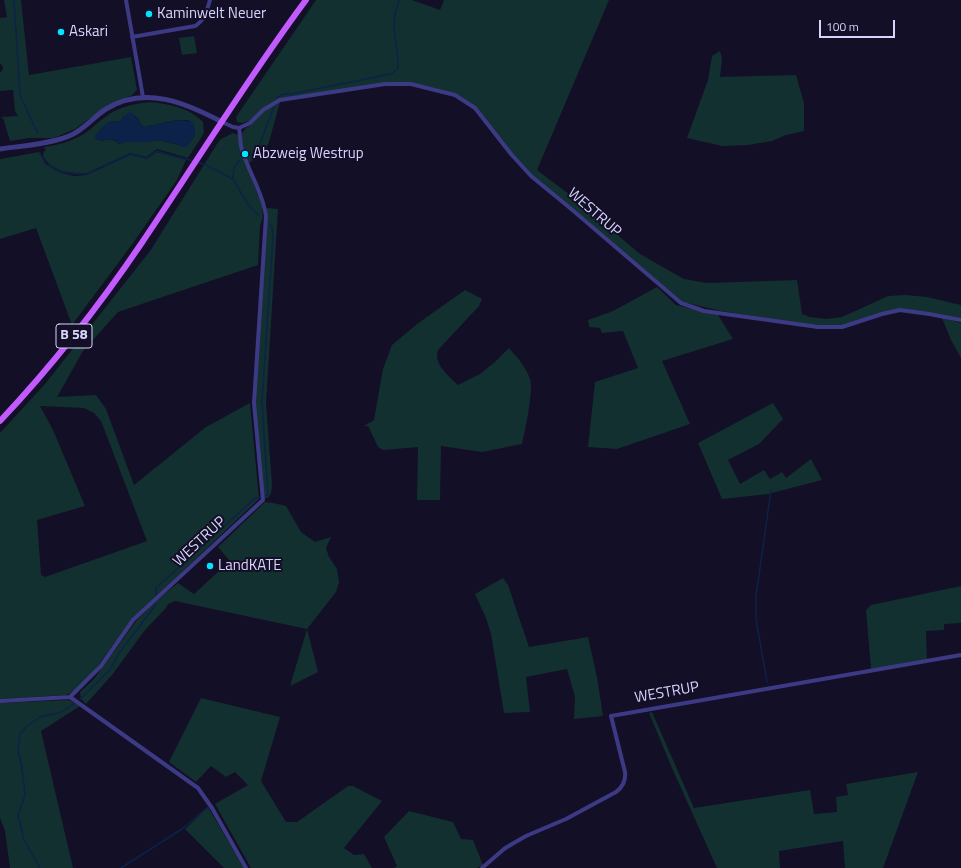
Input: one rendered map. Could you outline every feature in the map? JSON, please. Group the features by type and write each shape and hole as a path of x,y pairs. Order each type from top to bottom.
{"main road":[{"name":"B 58","path":"0,421 40,377 98,305 306,0"}],"street":[{"path":"126,0 143,97"},
{"path":"132,37 195,26 204,18 210,0"},
{"name":"WESTRUP","path":"70,697 101,666 133,620 263,500 254,403 266,216 265,206 243,154 239,128 250,123 263,110 280,100 384,84 411,84 455,95 475,108 511,154 531,176 681,304 704,311 818,327 842,327 882,314 900,310 961,320"},
{"path":"0,149 68,136 81,130 113,106 143,97 159,98 177,102 198,110 233,127 239,128"},
{"name":"WESTRUP","path":"482,868 512,844 526,836 566,819 616,792 623,786 625,772 611,716 961,655"},
{"path":"0,701 70,697 198,788 212,808 246,868"}],"green space":[{"path":"4,0 21,0 29,75 131,57 137,90 131,96 107,106 75,129 54,138 29,138 10,141 3,118 0,117 18,116 15,111 13,90 0,91 0,73 3,67 0,63 0,18 7,17"},
{"path":"316,0 412,0 440,10 444,0 609,0 537,170 574,198 640,254 684,279 707,283 797,280 802,314 810,317 827,319 842,317 888,296 906,295 927,297 961,305 961,319 900,308 842,326 818,326 721,311 679,301 533,176 512,153 476,107 455,93 411,82 280,99 262,109 249,121 242,123 237,122 236,117"},
{"path":"194,36 197,53 182,55 179,38"},
{"path":"720,51 722,58 720,77 796,75 804,103 804,131 786,135 772,141 748,145 722,146 687,138 708,80 712,56"},
{"path":"150,102 186,110 198,117 203,122 204,133 188,158 157,149 146,157 130,153 87,173 75,173 62,171 52,166 43,156 44,151 46,150 44,147 73,140 85,133 114,111 131,105","holes":["131,114 137,117 141,125 144,127 177,120 188,120 194,127 195,135 185,147 160,140 124,142 119,144 113,140 99,140 95,138 95,135 108,123 121,121 123,117"]},
{"path":"280,102 269,142 264,152 249,163 242,144 242,133 264,111"},
{"path":"233,133 238,135 242,155 262,205 263,217 260,226 258,265 118,312 83,351 57,397 96,395 106,409 134,485 206,427 250,403 259,499 132,619 92,674 73,692 66,695 0,699 0,433 45,384 150,251 221,139","holes":["40,406 84,408 94,413 101,421 147,541 45,577 41,575 37,520 85,506 53,430"]},
{"path":"39,152 45,164 61,173 75,176 87,175 130,155 146,159 157,152 186,160 177,180 133,243 72,325 36,228 0,239 0,159"},
{"path":"267,208 278,209 266,403 272,485 271,493 268,498 264,498 255,403"},
{"path":"657,287 676,305 718,315 733,339 662,361 690,424 617,449 588,447 595,382 638,368 623,331 602,333 600,328 589,327 588,320 613,311"},
{"path":"465,290 482,299 479,306 438,350 438,360 446,374 458,385 480,374 509,348 524,366 531,384 529,410 522,444 482,452 441,446 440,500 417,500 418,447 383,450 378,447 368,426 364,426 374,420 383,369 392,345 417,324"},
{"path":"942,318 961,323 961,358 951,340"},
{"path":"773,403 783,419 759,444 728,460 740,484 764,470 770,479 782,472 786,478 811,459 822,480 768,494 722,499 698,443"},
{"path":"265,502 286,506 301,532 315,542 331,537 326,548 329,557 337,569 339,582 336,592 307,629 175,601 168,604 145,630 112,675 86,704 81,699 80,692 94,679 136,621 157,600 178,583 194,594 230,561 218,547"},
{"path":"503,578 508,585 529,647 588,637 597,677 603,716 574,719 575,697 567,669 526,677 530,712 504,713 491,634 486,618 475,594"},
{"path":"961,586 961,623 944,624 944,630 926,631 927,661 871,669 866,610 871,605"},
{"path":"307,629 318,672 290,686"},
{"path":"201,698 280,717 261,781 286,822 297,822 348,786 353,786 382,801 344,848 354,855 364,854 372,868 251,868 215,804 248,785 235,772 226,777 211,766 196,782 169,762"},
{"path":"69,700 80,706 41,731 73,868 10,868 5,831 0,818 0,703"},
{"path":"652,712 694,808 810,790 814,814 837,812 836,797 848,795 846,784 918,772 883,868 845,868 843,841 779,851 780,868 717,868 649,713"},
{"path":"208,807 244,868 224,868 185,829"},
{"path":"409,811 453,822 461,839 473,840 483,865 477,868 394,868 397,866 384,837"}],"water":[{"path":"129,112 134,114 136,118 139,119 141,125 144,127 177,120 191,121 194,124 195,135 188,146 185,147 160,140 124,142 118,144 116,140 100,140 95,138 95,135 107,123 121,121"}],"waterway":[{"path":"14,0 20,95 38,134"},
{"path":"276,98 283,94 291,94 391,74 398,68 394,28 395,14 399,0"},
{"path":"248,156 257,151 274,107"},
{"path":"40,153 46,164 62,172 76,174 87,174 130,154 146,158 157,151 193,161"},
{"path":"233,178 234,167 240,160"},
{"path":"197,162 233,179 247,203 258,215"},
{"path":"264,496 268,495 262,402 273,236 272,227 270,224"},
{"path":"767,682 756,619 756,596 771,490"},
{"path":"156,597 156,588 254,499 262,496"},
{"path":"80,699 110,670 119,653 155,606 155,601"},
{"path":"39,868 24,840 18,815 25,795 18,750 20,734 26,727 40,717 62,712 74,704"},
{"path":"121,868 182,829 208,807"}],"place":[{"name":"Kaminwelt Neuer","path":"149,14"},
{"name":"Askari","path":"61,32"},
{"name":"Abzweig Westrup","path":"245,154"},
{"name":"LandKATE","path":"210,566"}]}
